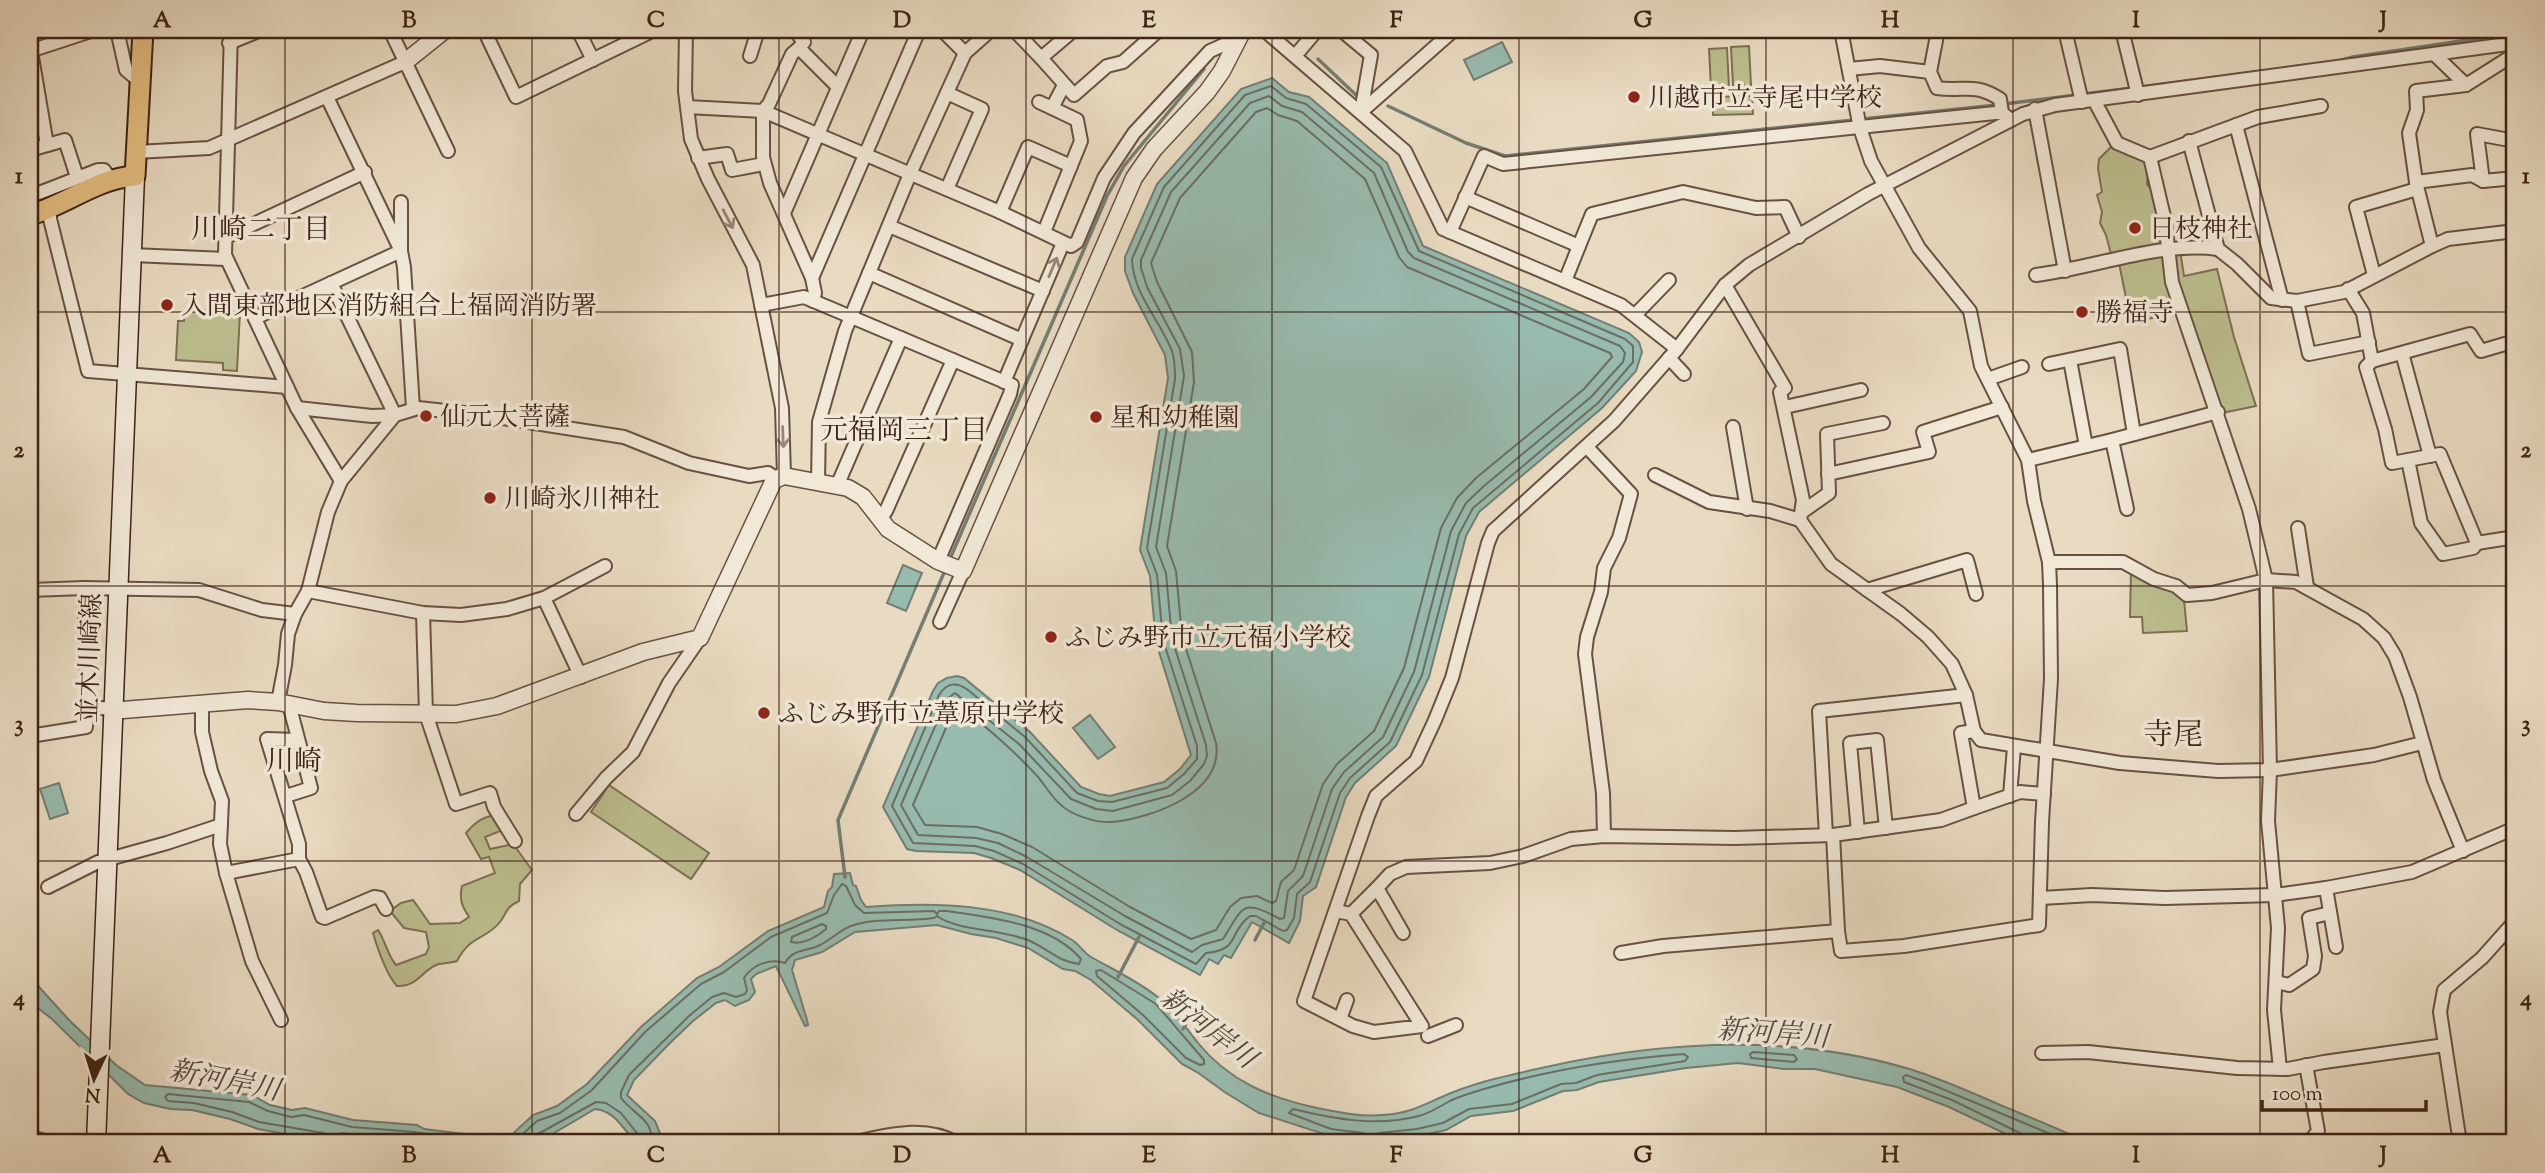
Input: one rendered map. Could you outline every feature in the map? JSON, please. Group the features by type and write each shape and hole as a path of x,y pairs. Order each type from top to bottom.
{"main road":[{"path":"30,215 111,180 135,176 143,30"},
{"name":"並木川崎線","path":"96,1142 135,176"}],"street":[{"path":"47,145 31,51 94,30"},
{"path":"117,30 126,70 139,81"},
{"path":"261,30 230,36 226,259 297,408 341,481"},
{"path":"390,30 448,152"},
{"path":"136,152 209,148 405,62 445,30"},
{"path":"484,30 516,97 654,30"},
{"path":"578,30 593,60"},
{"path":"686,30 687,107 691,139 752,265 782,408 781,477"},
{"path":"750,56 758,30"},
{"path":"794,30 802,45 838,87"},
{"path":"812,30 792,54 769,104 763,111 764,164 812,278 815,293 813,301"},
{"path":"784,213 863,30"},
{"path":"812,278 919,30"},
{"path":"942,30 965,53"},
{"path":"818,482 819,422 850,317 910,174 965,53 991,30"},
{"path":"1014,30 1074,95 1107,66 1123,62 1159,30"},
{"path":"1041,58 1074,30"},
{"path":"1264,30 1405,150 1443,229 1605,298 1636,314 1673,354 1684,374"},
{"path":"1294,56 1317,30"},
{"path":"1341,30 1371,55 1360,112"},
{"path":"1360,112 1454,30"},
{"path":"1840,30 1860,128 1871,161 1919,248 1970,311 1981,366 2028,460 2034,501 2049,562 2051,679 2039,925 1904,946 1841,951 1819,710 1966,695"},
{"path":"1938,30 1930,72 1937,88 1974,87 1992,94 2000,99 2007,117"},
{"path":"2065,30 2088,101 2117,143 2150,156 2259,117 2321,106"},
{"path":"2122,30 2138,95"},
{"path":"687,107 763,111 1000,212 1070,246 1077,242 1104,178 1134,133 1210,51 1241,34"},
{"path":"940,622 1134,178 1154,149 1207,92 1222,71 1241,34"},
{"path":"1450,232 1484,156 1503,164 1860,128 2007,117 2035,109 2088,101 2515,43"},
{"path":"2434,54 2466,85"},
{"path":"2432,246 2416,186 2409,133 2417,110 2416,91 2466,85 2515,54"},
{"path":"1849,69 1880,66 1930,72"},
{"path":"1052,108 1064,85"},
{"path":"947,93 982,108 947,190"},
{"path":"327,97 401,251"},
{"path":"1039,102 1077,120 1082,141 1044,232"},
{"path":"2035,109 2065,271"},
{"path":"1456,1025 1425,1031 1374,1032 1353,1026 1304,1001 1376,796 1416,761 1452,678 1493,531 1627,408 1673,354 1725,285 1749,265 1884,185 2007,117"},
{"path":"2236,125 2282,300"},
{"path":"2483,181 2477,134 2515,141"},
{"path":"30,150 65,140 77,177"},
{"path":"2189,141 2218,249"},
{"path":"1000,212 1028,147 1071,166"},
{"path":"698,158 727,154 732,170 764,164"},
{"path":"2150,156 2165,221 2172,282 2249,509 2266,580 2270,770 2267,821 2278,928 2274,1010 2280,1069"},
{"path":"30,178 32,190 39,194 77,177 104,170 111,180"},
{"path":"226,237 365,172"},
{"path":"2374,275 2356,207 2416,186 2472,175 2483,181 2515,178"},
{"path":"1565,281 1592,214 1683,192 1756,208 1785,206 1799,237"},
{"path":"1465,197 1579,246"},
{"path":"401,202 401,251 412,408"},
{"path":"50,208 50,219 86,368 91,373 287,387"},
{"path":"890,226 1043,291"},
{"path":"2036,275 2196,246 2218,249 2271,298 2297,301 2348,289 2432,246 2458,237 2515,231"},
{"path":"1004,382 1063,243"},
{"path":"255,318 401,251"},
{"path":"132,255 226,259"},
{"path":"869,273 1022,341"},
{"path":"1636,314 1669,280"},
{"path":"331,283 395,415"},
{"path":"1725,285 1785,388 1780,392 1803,500 1801,516 1831,564 1901,614 1940,649 1952,664 1966,695 1975,731 1981,740 2120,763 2218,771 2270,770 2374,755 2422,743"},
{"path":"2348,289 2363,313 2372,361"},
{"path":"761,305 804,298 1012,385 938,561"},
{"path":"2297,301 2309,354 2369,342"},
{"path":"2477,543 2440,454 2392,463 2385,429 2366,367 2372,361 2470,334 2482,351 2515,341"},
{"path":"837,486 901,338"},
{"path":"2049,364 2120,349 2134,434"},
{"path":"2402,353 2430,456"},
{"path":"880,520 953,360"},
{"path":"2070,360 2086,446"},
{"path":"1988,379 2022,367"},
{"path":"1785,407 1861,390"},
{"path":"1828,474 1929,452 1923,432 2002,407"},
{"path":"297,408 372,416 395,415 412,408 483,415 624,437 689,463 749,476 768,473 848,488 863,497 888,529 938,561 963,571"},
{"path":"2028,460 2218,412"},
{"path":"286,796 311,788 298,740 284,703 288,634 308,591 328,512 341,481 395,415"},
{"path":"1655,475 1709,502 1801,516 1829,493 1827,434 1883,423"},
{"path":"1733,427 1747,509"},
{"path":"2112,440 2127,509"},
{"path":"1587,447 1631,494 1619,538 1604,568 1601,592 1587,637 1585,654 1603,793 1604,836"},
{"path":"2408,460 2421,523 2442,554 2473,548 2477,543 2515,537"},
{"path":"576,814 606,778 633,752 669,683 700,638 774,480 781,477"},
{"path":"2298,528 2307,587"},
{"path":"1867,590 1967,560 1976,594"},
{"path":"2049,562 2123,562 2154,579 2176,586 2187,596 2266,580 2296,582 2362,618 2384,638 2395,656 2434,780 2463,851"},
{"path":"308,591 423,613 461,615 507,609 544,598 605,566"},
{"path":"30,736 86,727 88,707 84,588"},
{"path":"30,590 199,590 262,610 295,614"},
{"path":"544,598 580,677"},
{"path":"423,613 426,714 456,804 490,793 494,807 515,841"},
{"path":"88,707 123,710 248,700 284,703 324,711 456,714 497,706 643,652 700,638"},
{"path":"202,703 202,732 211,771 222,801 220,844 226,873 252,961 281,1020"},
{"path":"1974,808 1961,733 1975,731"},
{"path":"298,740 267,739 299,844 299,859 322,917 374,897 380,898 386,909"},
{"path":"1858,832 1850,743 1877,740 1886,828"},
{"path":"2010,796 2014,747"},
{"path":"1351,914 1390,874 1406,867 1490,863 1523,856 1572,839 1604,836 1735,838 1858,832 1941,820 2020,792 2045,794"},
{"path":"48,887 107,859 221,825"},
{"path":"2041,898 2092,895 2165,898 2275,895 2326,888 2412,872 2515,828"},
{"path":"226,873 299,859"},
{"path":"1377,888 1403,933"},
{"path":"2326,888 2336,947"},
{"path":"1336,911 1351,914 1425,1031 1432,1051"},
{"path":"2276,982 2289,985 2314,969 2315,956 2309,918 2330,914"},
{"path":"2460,1143 2440,1012 2444,990 2482,958 2515,921"},
{"path":"1621,953 1703,942 1838,931"},
{"path":"2506,932 2515,947"},
{"path":"1340,1019 1347,1000"},
{"path":"2042,1053 2088,1052 2237,1068 2280,1069 2445,1045"},
{"path":"2306,1065 2318,1131 2309,1143"},
{"path":"850,1143 907,1132 924,1132 940,1135 957,1143"},
{"path":"30,1137 51,1143"}],"green space":[{"path":"1749,46 1751,85 1733,86 1731,47"},
{"path":"1727,48 1729,87 1711,88 1709,49"},
{"path":"1752,96 1753,114 1713,115 1713,97"},
{"path":"2112,146 2143,157 2148,168 2147,184 2157,205 2156,219 2161,224 2162,244 2112,258 2100,223 2102,212 2097,195 2102,192 2099,159"},
{"path":"2180,250 2184,276 2217,269 2234,337 2256,406 2222,413 2179,299 2173,251"},
{"path":"2165,254 2177,312 2131,323 2119,263"},
{"path":"205,310 240,312 237,371 223,370 223,363 176,360 178,321 184,321 184,311 204,313"},
{"path":"2131,570 2174,589 2184,600 2187,631 2143,633 2142,617 2130,617"},
{"path":"609,785 709,853 691,879 591,812"},
{"path":"499,815 503,830 485,837 490,849 513,844 532,870 520,884 519,901 509,908 495,928 468,946 457,961 434,966 411,984 397,986 386,969 373,933 378,930 396,965 426,954 429,947 426,932 404,928 390,911 401,903 413,900 430,924 460,923 469,917 462,903 462,886 495,873 489,857 481,859 466,833 481,820"}],"water":[{"path":"1502,42 1512,62 1474,80 1464,60"},
{"path":"1272,78 1289,92 1309,97 1387,163 1423,246 1629,333 1639,342 1642,352 1636,371 1602,408 1479,512 1466,536 1429,677 1396,746 1355,783 1346,797 1316,887 1303,896 1300,921 1289,943 1252,922 1231,958 1224,955 1218,964 1209,959 1200,975 1117,930 1020,870 974,853 907,849 883,807 933,691 938,683 957,676 964,678 1030,732 1081,787 1099,794 1110,796 1164,782 1180,769 1191,755 1156,642 1150,576 1140,550 1168,378 1165,355 1133,293 1125,271 1125,257 1157,184 1241,89"},
{"path":"903,565 922,573 906,611 887,603"},
{"path":"1090,715 1115,747 1098,759 1073,728"},
{"path":"59,783 68,813 50,819 40,789"},
{"path":"850,873 853,885 866,907 972,907 1024,918 1049,927 1074,942 1091,957 1159,998 1210,1056 1237,1078 1283,1099 1317,1108 1357,1115 1392,1114 1410,1110 1486,1081 1590,1058 1680,1047 1772,1046 1862,1057 1906,1068 1952,1084 2089,1143 2025,1143 1949,1107 1897,1087 1815,1069 1784,1069 1738,1063 1599,1082 1577,1090 1563,1091 1513,1111 1471,1116 1446,1130 1418,1136 1370,1141 1330,1136 1259,1113 1226,1093 1182,1064 1138,1020 1091,980 1075,971 1063,969 1028,948 937,925 855,932 822,952 795,960 792,970 808,1025 805,1026 776,966 756,974 751,979 755,992 749,1000 735,1006 725,1000 716,1003 693,1021 634,1080 627,1095 655,1121 662,1138 653,1143 637,1143 614,1117 595,1109 537,1143 497,1143 508,1138 533,1115 557,1106 587,1084 641,1027 697,978 719,967 768,931 824,907 834,874"},
{"path":"30,977 69,1020 116,1065 145,1085 252,1095 270,1105 292,1110 305,1108 353,1120 417,1125 424,1129 496,1138 496,1143 335,1143 258,1129 192,1110 170,1109 144,1103 128,1094 52,1019 30,1002"}],"waterway":[{"path":"2334,62 2515,33"},
{"path":"1318,59 1356,95"},
{"path":"949,561 1107,196 1124,166 1204,69"},
{"path":"2140,87 2264,71"},
{"path":"2084,94 2132,88"},
{"path":"2004,104 2077,95"},
{"path":"1862,119 1997,105"},
{"path":"1388,106 1466,143 1505,156 1854,120"},
{"path":"845,877 838,820 946,568"},
{"path":"1255,940 1264,923"},
{"path":"1118,977 1139,937"},
{"name":"新河岸川","path":"1183,1029 1197,1003"}],"place":[{"name":"川越市立寺尾中学校","path":"1634,97"},
{"name":"日枝神社","path":"2135,228"},
{"name":"入間東部地区消防組合上福岡消防署","path":"167,305"},
{"name":"勝福寺","path":"2082,312"},
{"name":"仙元大菩薩","path":"426,416"},
{"name":"星和幼稚園","path":"1096,417"},
{"name":"川崎氷川神社","path":"490,498"},
{"name":"ふじみ野市立元福小学校","path":"1051,637"},
{"name":"ふじみ野市立葦原中学校","path":"764,713"}],"district":[{"name":"川崎二丁目","path":"261,228"},
{"name":"元福岡三丁目","path":"904,429"},
{"name":"寺尾","path":"2173,734"},
{"name":"川崎","path":"294,760"}]}
